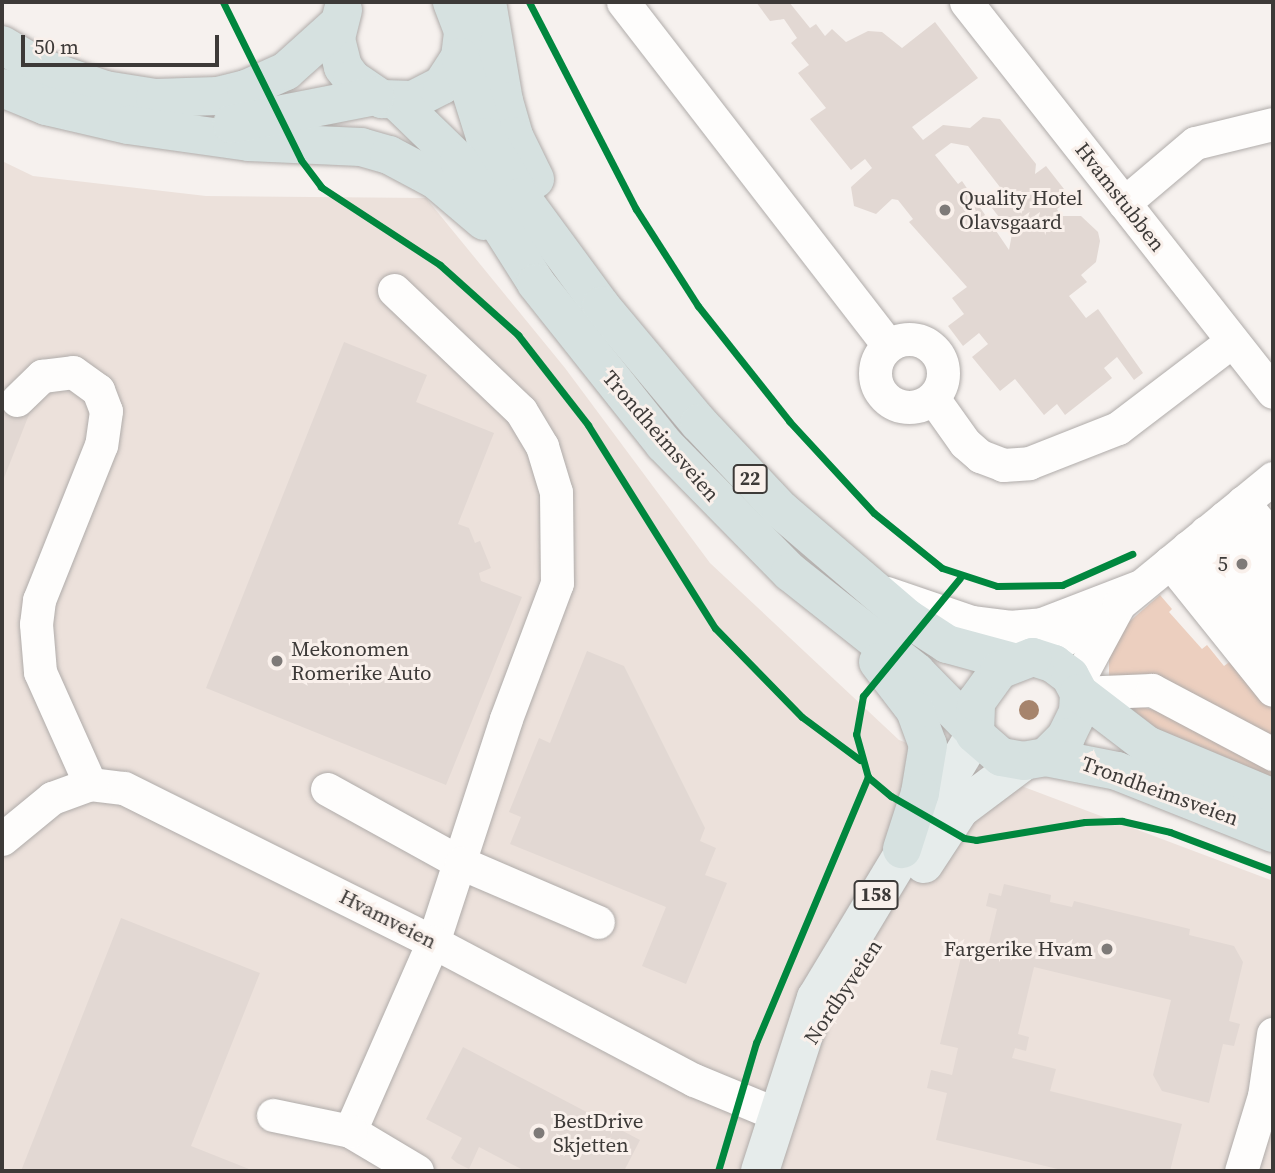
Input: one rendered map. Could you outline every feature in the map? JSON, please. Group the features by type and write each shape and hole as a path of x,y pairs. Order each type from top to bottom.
{"highway":[{"name":"22","path":"452,2 463,31 460,57"},
{"name":"22","path":"487,2 495,61 514,136 554,210 565,259"},
{"name":"22","path":"341,10 343,67 386,98"},
{"path":"2,45 39,67 105,90 155,98 205,97 267,82 299,61 341,10"},
{"path":"163,128 244,123 386,98 413,100 436,89 460,57"},
{"name":"Trondheimsveien","path":"460,57 485,136 565,259 708,433 781,510 858,580 947,644 1023,659"},
{"path":"2,88 100,120 249,142 334,144 389,155 445,187 510,247"},
{"name":"Trondheimsveien","path":"386,98 459,161 481,191 510,247 664,444 754,539 839,614 916,672 974,732"},
{"name":"22","path":"839,614 905,695 924,729 926,766 902,849"},
{"name":"22","path":"1023,659 1062,668 1077,688"},
{"path":"974,732 982,691 1023,659"},
{"path":"1035,759 1073,724 1077,688"},
{"name":"Trondheimsveien","path":"1077,688 1147,745 1273,798"},
{"name":"22","path":"974,732 990,751 1035,759"},
{"name":"Trondheimsveien","path":"1035,759 1117,771 1273,833"}],"main road":[{"name":"Nordbyveien","path":"760,1171 776,1114 816,998 902,849 974,732"},
{"name":"Nordbyveien","path":"794,1065 949,823 972,797 1035,759"}],"street":[{"path":"623,2 888,345"},
{"name":"Hvamstubben","path":"966,2 1273,392"},
{"path":"1124,202 1195,143 1273,124"},
{"path":"350,1131 433,942 506,719 557,583 556,492 542,446 521,411 394,290"},
{"path":"913,338 938,354 944,373 933,398 914,407 897,405 882,395 874,369 888,345 913,338"},
{"path":"933,398 965,443 980,456 1003,464 1029,463 1118,428 1232,341"},
{"path":"17,400 42,376 73,372 98,390 106,411 101,445 39,600 36,649 49,697 90,784"},
{"path":"1230,516 1273,539"},
{"path":"1230,516 1273,576"},
{"path":"1023,659 1111,613 1138,587 1230,516"},
{"path":"1230,516 1273,614"},
{"path":"1230,516 1273,652"},
{"path":"1230,516 1273,690"},
{"path":"858,580 936,612 1009,627 1042,624 1138,587"},
{"path":"1111,613 1077,688 1152,690 1273,754"},
{"name":"Hvamveien","path":"2,839 52,798 90,784 124,788 433,942 694,1080 776,1114"},
{"path":"327,789 461,863 598,922"},
{"path":"1241,1171 1264,1096 1273,1034"},
{"path":"273,1115 350,1131 417,1171"}],"shaded area":[{"path":"2,161 33,176 206,196 426,198 565,368 710,563 899,740 1273,881 1273,1171 2,1171"},
{"path":"1160,595 1172,609 1169,612 1202,649 1207,645 1224,666 1237,656 1273,701 1273,741 1149,674 1109,677 1109,654 1122,628"},
{"path":"1124,703 1167,713 1273,772 1273,783 1165,738"}],"building":[{"name":"Quality Hotel Olavsgaard","path":"756,2 789,2 810,28 816,24 825,36 832,29 846,42 868,31 882,32 902,48 935,22 978,78 912,127 923,140 943,125 970,128 983,117 1000,119 1036,164 1035,174 1046,166 1071,198 1057,209 1061,216 1081,216 1098,232 1100,241 1096,262 1081,275 1087,282 1069,296 1086,318 1098,309 1143,373 1134,380 1117,357 1104,368 1112,378 1065,415 1057,404 1044,415 1015,379 1000,391 972,357 988,344 979,333 963,346 948,326 964,314 952,298 967,287 909,222 913,219 898,200 892,199 876,214 854,206 851,187 872,168 865,159 851,170 810,119 826,108 798,73 809,65 791,43 797,38 784,19 770,21","holes":["951,143 968,146 1003,191 1013,192 992,208 1012,234 1009,250 962,181 958,184 935,155"]},
{"path":"344,342 427,375 416,402 494,433 458,524 469,528 475,543 480,541 491,568 479,573 481,581 522,597 446,785 206,688"},
{"path":"2,394 32,407 2,483"},
{"path":"587,651 624,666 705,828 700,841 716,848 705,875 727,883 686,984 642,966 666,907 510,844 521,817 509,812 539,738 550,743"},
{"path":"1004,884 1051,895 1050,902 1072,907 1074,901 1190,929 1189,935 1234,946 1243,962 1229,1021 1240,1024 1234,1046 1223,1044 1209,1103 1162,1091 1153,1075 1171,1000 1034,967 1018,1034 1029,1037 1026,1051 1015,1048 1012,1058 1056,1069 1050,1091 1182,1124 1170,1171 1066,1171 936,1140 947,1093 927,1088 931,1070 952,1075 958,1048 940,1044 963,949 986,955 997,909 986,906 989,893 1001,896"},
{"path":"121,918 260,973 191,1146 254,1171 21,1171"},
{"path":"463,1047 640,1140 624,1171 525,1171 479,1147 469,1169 457,1163 451,1158 462,1138 426,1119"}],"cycle path":[{"path":"223,2 301,160 321,187 440,265 518,335 588,425 715,628 802,717 860,760"},
{"path":"529,2 636,209 698,306 789,421 874,513 942,568 997,586 1062,585 1132,554"},
{"path":"960,578 863,696 856,734 868,777 891,796 964,838 976,840 1085,822 1122,821 1170,832 1273,871"},
{"path":"718,1171 756,1043 868,777"}],"place":[{"name":"Quality Hotel Olavsgaard","path":"945,210"},
{"name":"5","path":"1242,564"},
{"name":"Mekonomen Romerike Auto","path":"277,661"},
{"name":"Fargerike Hvam","path":"1107,949"},
{"name":"BestDrive Skjetten","path":"539,1133"}]}
